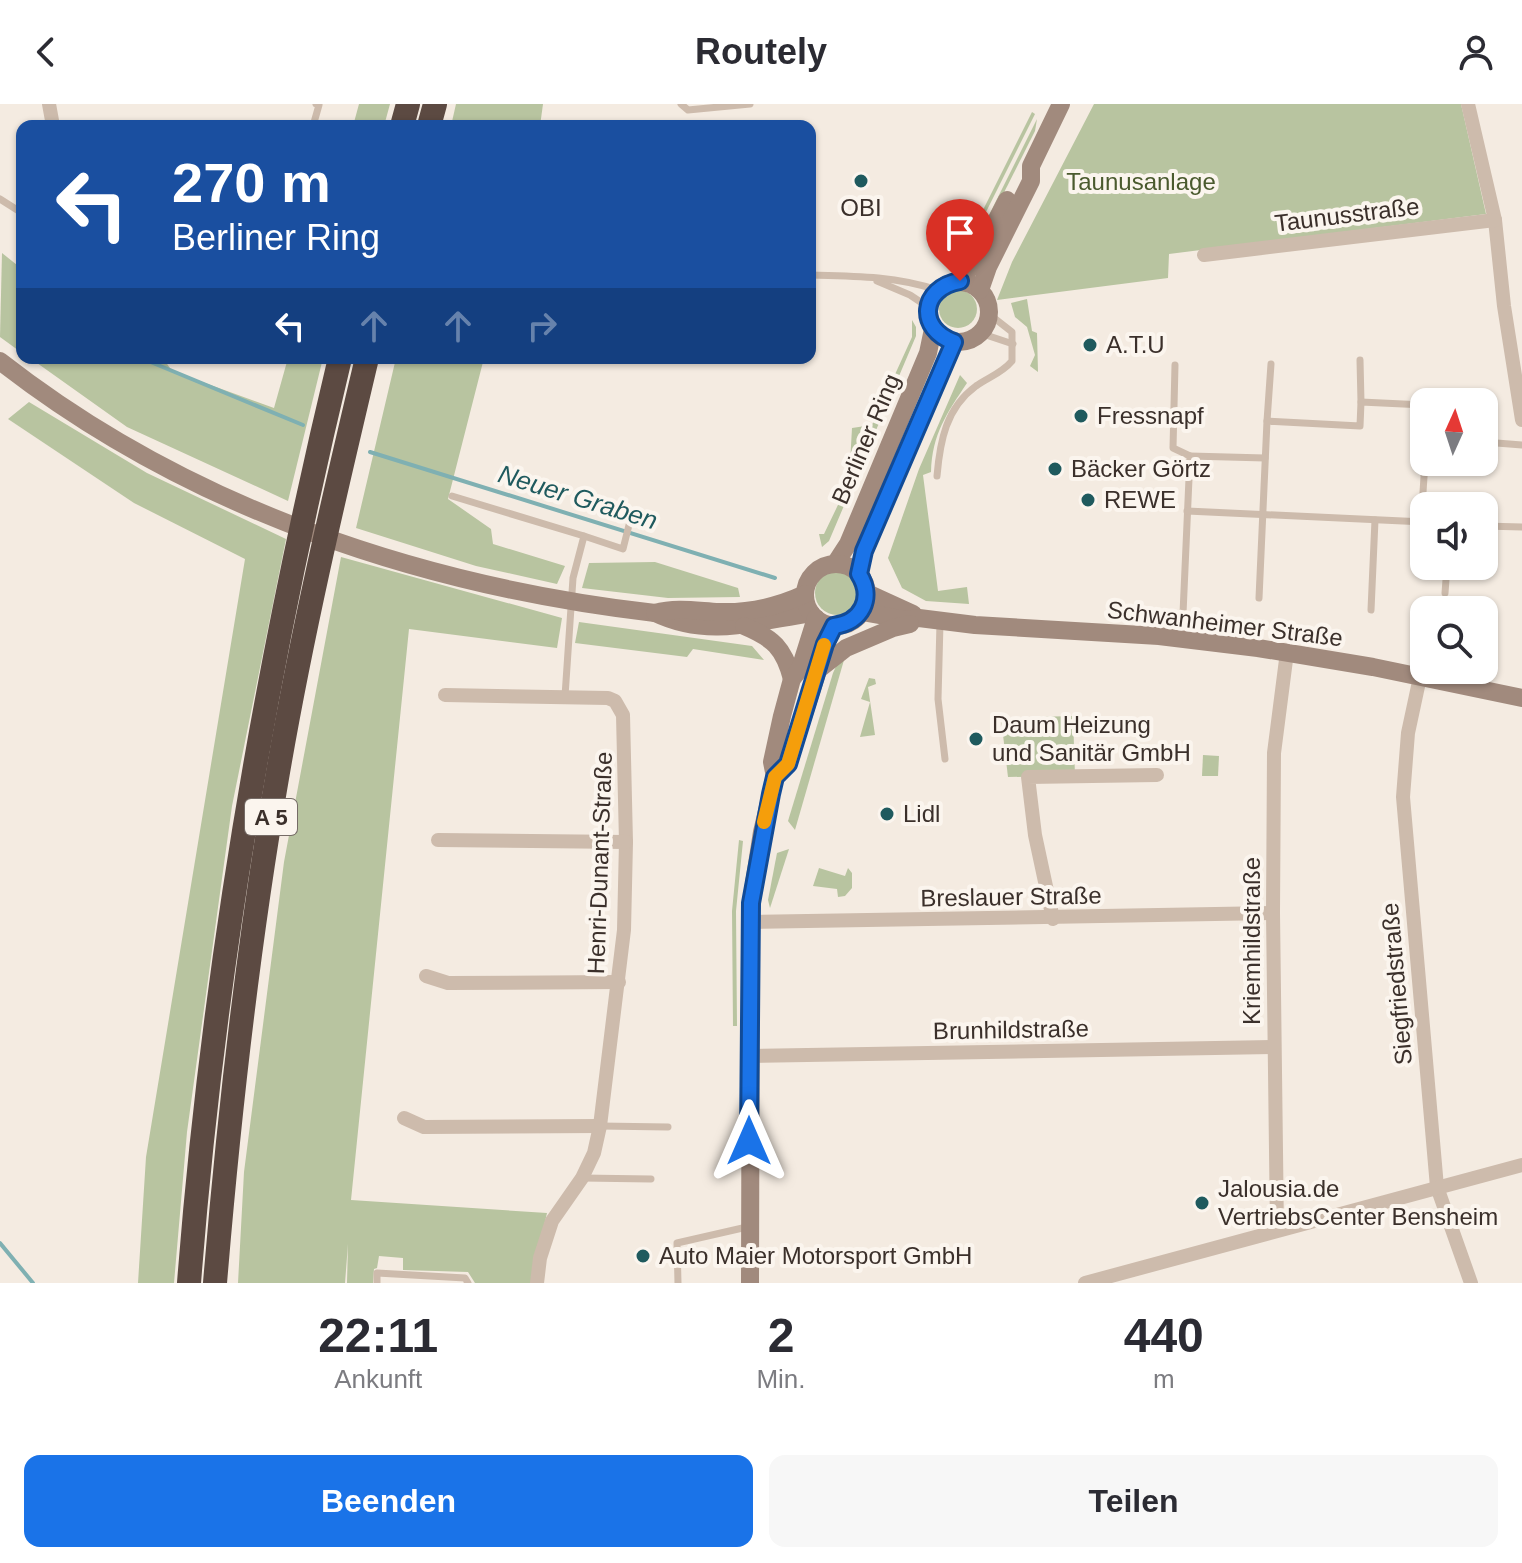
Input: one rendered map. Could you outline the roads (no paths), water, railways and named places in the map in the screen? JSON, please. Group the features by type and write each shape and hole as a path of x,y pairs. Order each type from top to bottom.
{"highway":[{"name":"A 5","path":"189,1283 216,1030 253,769 283,609 339,364"},
{"name":"A 5","path":"215,1283 227,1143 277,777 366,364"}],"main road":[{"path":"980,290 988,267 1031,181 1031,166 1059,105"},
{"path":"960,281 975,262 1020,175 1031,166"},
{"path":"932,298 947,283 967,282 980,290 988,302 989,314 980,333 964,342 942,338 933,329"},
{"name":"Berliner Ring","path":"750,1283 750,922 755,872 775,777 772,762 792,679 800,669 811,608 808,583 814,573 835,564 848,544 928,353 933,329 929,318 932,298"},
{"name":"Berliner Ring","path":"859,574 864,551 954,342"},
{"path":"0,361 84,420 169,469 273,518 359,550 465,580 546,597 655,613 671,621 744,626 811,608"},
{"path":"655,613 673,608 748,611 787,603 811,608 834,626 855,619 862,612 867,593 859,574 848,566 835,564"},
{"name":"Schwanheimer Straße","path":"867,593 929,620"},
{"name":"Schwanheimer Straße","path":"862,612 907,620 1182,638 1287,652 1410,675"},
{"path":"818,670 846,648 893,628 929,620"},
{"path":"744,626 764,635 785,654 792,679"},
{"name":"Berliner Ring","path":"775,777 788,764 825,644 834,626"},
{"name":"Schwanheimer Straße","path":"1454,684 1522,698"}],"street":[{"path":"1468,104 1495,220 1504,306 1522,420"},
{"name":"Taunusstraße","path":"1204,255 1495,220"},
{"name":"Kriemhildstraße","path":"1277,1230 1274,753 1287,652"},
{"name":"Siegfriedstraße","path":"1418,684 1408,733 1403,797 1437,1187 1471,1283"},
{"name":"Henri-Dunant-Straße","path":"445,695 608,698 621,707 625,723 624,930 600,1126 594,1153 582,1178 552,1221 540,1258 537,1283"},
{"path":"1053,919 1035,835 1028,777 1157,775"},
{"path":"438,840 626,842"},
{"name":"Breslauer Straße","path":"750,922 1273,913"},
{"path":"426,976 448,983 619,982"},
{"name":"Brunhildstraße","path":"749,1056 1274,1047"},
{"path":"404,1118 424,1127 600,1126"},
{"path":"1085,1283 1109,1280 1277,1230 1522,1165"}],"lane":[{"path":"681,104 688,110 750,104"},
{"path":"816,275 867,276 916,283 932,298"},
{"path":"867,276 910,295 932,298"},
{"path":"937,476 941,440 959,402 1012,361 1012,332 989,314"},
{"path":"980,333 1013,344"},
{"path":"1267,421 1360,426 1360,360"},
{"path":"1259,598 1271,364"},
{"path":"1175,365 1173,448 1190,456 1265,458"},
{"path":"1361,402 1410,404"},
{"path":"1498,443 1522,445"},
{"path":"1182,638 1190,456"},
{"path":"452,496 623,549 629,525"},
{"path":"1187,511 1410,521"},
{"path":"1371,610 1375,520"},
{"path":"1498,526 1522,527"},
{"path":"565,696 573,578 584,536"},
{"path":"1445,593 1446,580"},
{"path":"929,620 945,759"},
{"path":"600,1126 668,1127"},
{"path":"582,1178 651,1179"},
{"path":"678,1283 677,1243 749,1227"},
{"path":"377,1283 377,1273 465,1278 468,1283"}],"waterway":[{"name":"Neuer Graben","path":"156,364 303,425"},
{"name":"Neuer Graben","path":"370,452 775,578"},
{"path":"0,1243 33,1283"}],"place":[{"name":"OBI","path":"861,181"},
{"name":"A.T.U","path":"1090,345"},
{"name":"Fressnapf","path":"1081,416"},
{"name":"Bäcker Görtz","path":"1055,469"},
{"name":"REWE","path":"1088,500"},
{"name":"Daum Heizung und Sanitär GmbH","path":"976,739"},
{"name":"Lidl","path":"887,814"},
{"name":"Jalousia.de VertriebsCenter Bensheim","path":"1202,1203"},
{"name":"Auto Maier Motorsport GmbH","path":"643,1256"}],"park label":[{"name":"Taunusanlage","path":"1141,182"}]}
